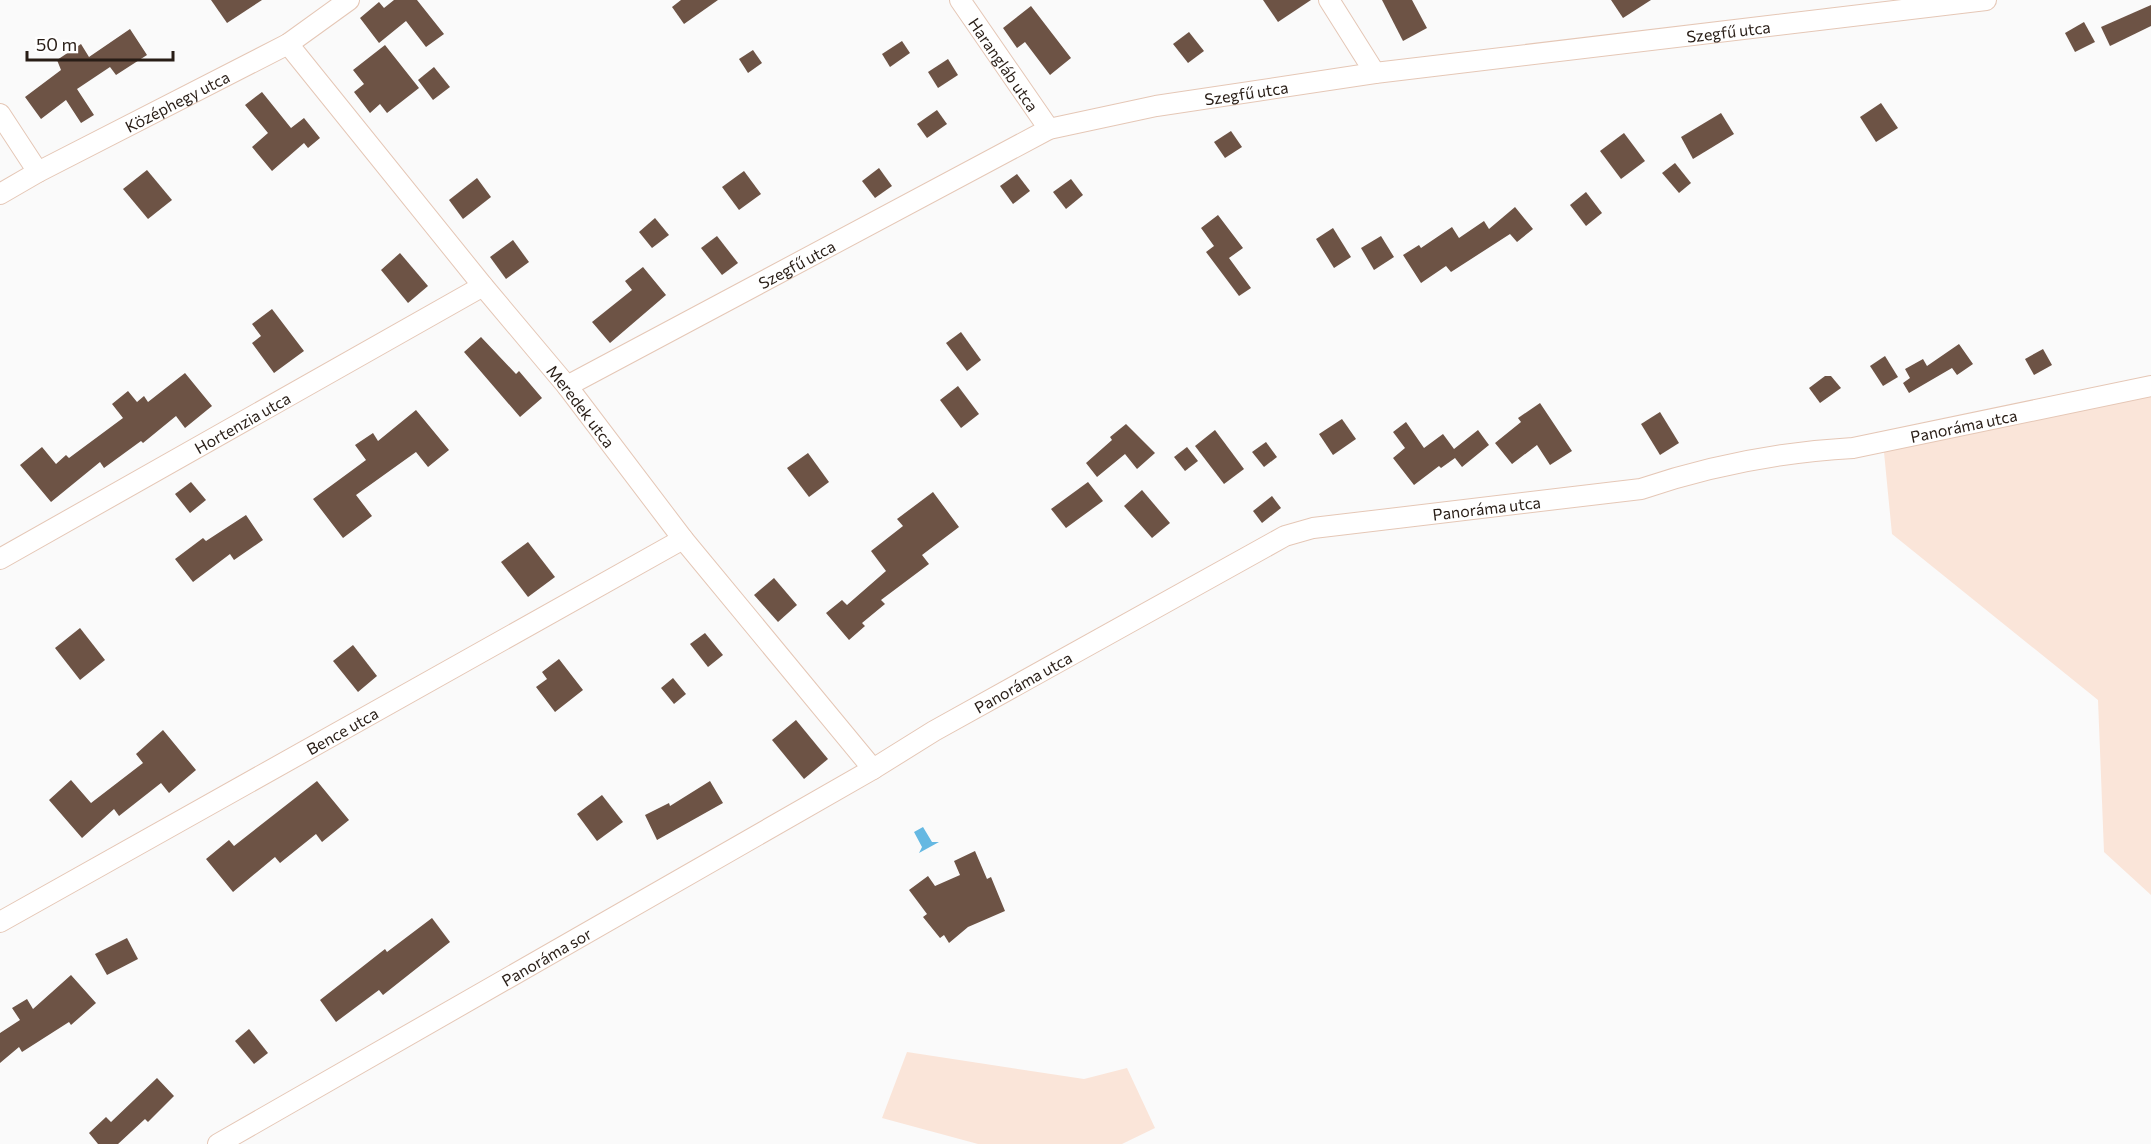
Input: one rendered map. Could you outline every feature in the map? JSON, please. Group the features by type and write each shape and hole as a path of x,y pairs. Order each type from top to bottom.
{"street":[{"name":"Középhegy utca","path":"0,194 38,172 288,44 328,5 349,0"},
{"name":"Harangláb utca","path":"960,0 1049,129"},
{"path":"1329,0 1375,73"},
{"name":"Szegfű utca","path":"567,386 1049,129 1156,106 1375,73 1986,0"},
{"name":"Meredek utca","path":"288,44 483,286 567,386 683,539 873,769"},
{"path":"0,114 38,172"},
{"name":"Hortenzia utca","path":"0,559 483,286"},
{"name":"Panoráma utca","path":"873,769 934,731 1285,536 1313,528 1641,489 1691,472 1815,450 1853,448 2151,386"},
{"name":"Bence utca","path":"0,922 683,539"},
{"name":"Panoráma sor","path":"218,1144 873,769"}],"shaded area":[{"path":"2151,384 2151,895 2104,852 2098,700 1892,534 1883,442"},
{"path":"907,1052 1084,1079 1127,1068 1155,1128 1122,1144 978,1144 882,1118"}],"water":[{"path":"923,827 932,842 939,842 919,853 922,847 914,832"}],"building":[{"path":"211,0 262,0 227,23"},
{"path":"394,0 417,0 444,34 426,47 406,21 379,43 360,18 379,2 384,8"},
{"path":"681,0 718,0 684,24 672,7"},
{"path":"1263,0 1311,0 1278,22"},
{"path":"1382,0 1412,0 1427,28 1403,41"},
{"path":"1611,0 1651,0 1623,18"},
{"path":"2151,5 2151,26 2110,46 2101,27"},
{"path":"1031,6 1071,58 1050,75 1025,42 1017,48 1003,28"},
{"path":"2084,22 2095,42 2075,52 2065,33"},
{"path":"130,29 147,55 116,75 110,67 77,89 94,115 81,123 66,100 41,119 25,97 61,70 57,60 81,44 89,57"},
{"path":"1189,32 1204,51 1188,63 1173,44"},
{"path":"902,41 910,53 890,67 882,54"},
{"path":"385,45 419,88 387,113 380,104 370,113 354,92 364,84 353,70"},
{"path":"753,50 762,63 748,73 739,59"},
{"path":"948,59 958,75 938,88 928,72"},
{"path":"434,67 450,87 433,100 418,80"},
{"path":"262,92 291,128 304,118 320,138 308,148 304,143 272,171 252,147 268,133 245,105"},
{"path":"1881,103 1898,128 1876,142 1860,117"},
{"path":"937,110 947,124 927,138 917,124"},
{"path":"1721,113 1734,134 1693,159 1681,137"},
{"path":"1231,131 1242,147 1225,158 1214,142"},
{"path":"1624,133 1645,161 1621,179 1600,151"},
{"path":"1675,163 1691,183 1679,193 1662,173"},
{"path":"879,168 892,186 875,198 862,181"},
{"path":"147,170 172,200 148,219 123,189"},
{"path":"744,171 761,194 739,210 722,187"},
{"path":"1017,174 1030,191 1013,204 1000,186"},
{"path":"477,178 491,197 463,219 449,200"},
{"path":"1071,179 1083,195 1066,209 1053,192"},
{"path":"1586,192 1602,213 1586,226 1570,205"},
{"path":"1515,207 1533,229 1517,242 1510,234 1451,272 1446,266 1421,283 1403,255 1419,245 1421,248 1452,227 1459,238 1484,221 1489,229"},
{"path":"1218,215 1243,248 1229,258 1251,288 1239,296 1206,252 1214,246 1201,228"},
{"path":"655,218 669,235 652,248 639,232"},
{"path":"1333,228 1351,257 1334,268 1316,239"},
{"path":"717,236 738,263 722,275 701,248"},
{"path":"1381,236 1394,257 1374,270 1361,248"},
{"path":"513,240 529,262 506,279 490,257"},
{"path":"400,253 428,286 408,303 381,270"},
{"path":"643,267 666,295 610,343 592,322 632,290 625,281"},
{"path":"272,309 304,351 274,373 252,343 261,336 252,324"},
{"path":"961,332 981,360 967,371 946,343"},
{"path":"481,337 516,374 519,371 542,398 520,417 464,352"},
{"path":"1959,344 1973,364 1957,375 1952,368 1909,393 1903,383 1910,378 1905,369 1923,359 1927,366"},
{"path":"2043,349 2052,365 2034,375 2025,359"},
{"path":"1885,356 1898,377 1883,386 1870,366"},
{"path":"185,373 212,406 185,428 176,416 143,443 141,441 104,468 100,462 51,502 20,465 42,447 56,464 66,455 69,458 123,418 112,404 128,391 137,402 144,396 148,402"},
{"path":"1825,376 1831,376 1841,388 1820,403 1809,388"},
{"path":"958,386 979,414 961,428 940,400"},
{"path":"1540,403 1572,451 1550,465 1537,445 1512,464 1495,443 1521,422 1518,418"},
{"path":"416,410 449,450 428,467 416,452 356,495 372,516 343,538 313,499 366,460 355,445 373,433 378,441"},
{"path":"1660,412 1679,443 1660,455 1641,424"},
{"path":"1342,419 1356,439 1333,455 1319,434"},
{"path":"1406,422 1424,448 1443,434 1454,449 1478,430 1489,445 1462,467 1455,458 1441,468 1439,466 1414,485 1393,458 1405,448 1393,432"},
{"path":"1126,424 1155,453 1137,469 1125,454 1097,477 1086,463 1112,440 1110,437"},
{"path":"1215,430 1244,469 1224,484 1195,446"},
{"path":"1266,442 1277,457 1264,467 1252,452"},
{"path":"1187,447 1198,461 1185,471 1174,457"},
{"path":"808,453 829,482 809,497 787,468"},
{"path":"191,482 206,500 190,513 175,494"},
{"path":"1088,482 1103,501 1066,528 1051,509"},
{"path":"1142,490 1170,523 1152,538 1124,506"},
{"path":"933,492 959,527 922,555 929,564 881,600 885,604 862,623 865,626 849,640 826,613 842,600 847,605 886,571 871,551 903,526 897,519"},
{"path":"1272,496 1281,508 1262,523 1253,511"},
{"path":"246,515 263,540 234,560 230,554 193,582 175,559 203,538 206,541"},
{"path":"528,542 555,577 528,597 501,562"},
{"path":"774,578 797,605 778,622 754,595"},
{"path":"80,628 105,660 80,680 55,648"},
{"path":"705,633 723,655 708,667 690,644"},
{"path":"353,645 377,676 358,692 333,661"},
{"path":"559,659 583,690 555,712 536,687 547,679 542,672"},
{"path":"673,678 686,694 674,704 661,688"},
{"path":"796,720 828,759 804,779 772,740"},
{"path":"163,730 196,770 169,793 161,783 119,816 114,809 82,838 49,800 71,780 91,803 143,763 136,754"},
{"path":"317,781 349,820 322,842 316,834 280,863 275,857 233,892 206,859 229,840 234,846"},
{"path":"710,781 723,803 657,840 645,815 669,803 670,806"},
{"path":"602,795 623,822 597,841 577,814"},
{"path":"975,851 987,879 991,877 1005,911 968,927 949,943 944,935 940,938 923,917 927,914 909,890 928,876 935,886 960,875 954,861"},
{"path":"432,918 450,942 383,995 379,990 336,1022 320,1000 385,949 387,952"},
{"path":"127,938 138,959 107,975 95,954"},
{"path":"71,975 96,1003 71,1025 69,1022 22,1052 19,1047 0,1063 0,1033 20,1020 12,1008 27,999 33,1009"},
{"path":"249,1029 268,1053 254,1064 235,1041"},
{"path":"157,1078 174,1096 148,1122 145,1119 118,1144 98,1144 89,1133 106,1117 111,1122"}]}
